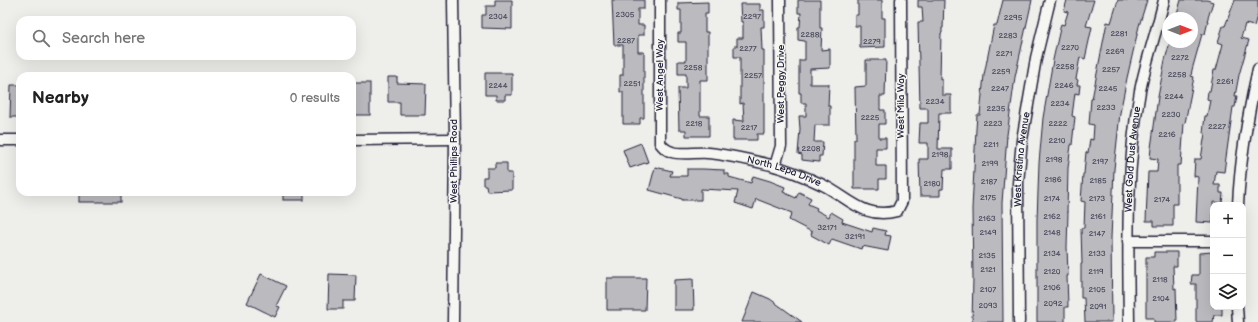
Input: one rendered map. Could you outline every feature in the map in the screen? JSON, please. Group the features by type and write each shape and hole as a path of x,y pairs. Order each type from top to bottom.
{"street":[{"name":"West Phillips Road","path":"453,0 455,139 453,322"},
{"name":"West Angel Way","path":"660,0 660,143 664,150"},
{"name":"West Peggy Drive","path":"775,166 781,146 780,0"},
{"name":"West Mila Way","path":"897,211 902,201 901,0"},
{"name":"West Kristina Avenue","path":"1019,322 1018,183 1022,140 1036,58 1050,0"},
{"name":"West Gold Dust Avenue","path":"1129,322 1128,240 1132,158 1140,91 1164,0"},
{"path":"1238,202 1241,162 1246,126 1258,69"},
{"path":"356,140 455,139"},
{"path":"0,140 16,140"},
{"name":"North Lepa Drive","path":"664,150 674,153 707,153 730,156 775,166 794,172 824,186 858,207 872,213 888,213 897,211"},
{"path":"1128,240 1210,241"},
{"path":"1237,310 1238,322"}],"building":[{"path":"495,0 512,0 512,29 482,28 482,15 486,15 486,6 495,6"},
{"path":"612,0 644,0 644,9 638,9 638,25 644,25 644,35 638,35 638,52 644,52 644,118 640,118 640,124 623,124 623,92 620,92 620,75 623,75 623,45 614,45"},
{"path":"798,0 820,0 820,28 822,28 821,50 830,49 830,68 810,69 810,84 829,84 828,106 830,106 830,125 815,125 814,142 823,142 822,156 819,156 819,162 802,160 802,155 798,154 800,129 799,116 806,116 806,103 801,103 801,93 799,93 799,60 805,60 805,41 798,40 798,27 800,27 801,13 798,13"},
{"path":"858,0 882,0 882,18 885,18 885,47 860,48 860,26 855,26 855,15 858,15"},
{"path":"918,0 944,0 943,28 941,33 940,79 942,78 942,95 951,95 951,113 939,113 938,149 952,149 952,169 944,169 943,189 940,189 940,196 920,196 919,159 928,159 928,143 919,143 920,123 928,123 928,108 920,108 918,22 923,22 922,7 918,7"},
{"path":"1003,0 1032,0 1015,77 1007,135 1002,203 1003,322 972,322 972,209 977,115 980,115 984,75 994,25 997,25"},
{"path":"1067,0 1094,0 1086,26 1092,27 1085,59 1080,57 1076,79 1078,80 1077,85 1080,85 1079,94 1075,93 1072,116 1075,117 1068,168 1068,307 1065,307 1065,322 1037,322 1037,220 1039,163 1043,118 1061,24 1064,25 1068,12 1064,11"},
{"path":"1118,0 1147,0 1139,26 1120,113 1114,169 1111,238 1112,322 1085,322 1084,298 1081,298 1081,228 1084,228 1085,202 1081,201 1083,174 1086,152 1088,153 1090,139 1093,140 1094,125 1089,124 1091,99 1107,22 1111,23"},
{"path":"1181,0 1207,0 1213,2 1207,21 1205,34 1202,34 1192,70 1191,76 1194,77 1184,123 1181,165 1177,165 1177,204 1173,204 1173,226 1154,226 1154,221 1146,221 1148,172 1157,172 1158,159 1150,158 1158,97 1165,60 1168,48 1198,48 1198,12 1178,12"},
{"path":"1235,0 1258,0 1258,13 1254,26 1245,24 1241,38 1249,40 1239,75 1235,96 1237,96 1235,107 1233,107 1224,172 1216,171 1214,185 1220,185 1220,193 1223,193 1222,202 1210,202 1210,223 1196,222 1198,177 1194,176 1195,159 1201,159 1205,133 1203,133 1205,116 1207,116 1210,100 1207,99 1208,91 1210,91 1214,70 1216,70 1223,44 1218,42 1223,26 1225,26"},
{"path":"708,2 708,13 705,13 705,32 708,32 708,80 700,80 700,116 709,116 709,136 686,136 686,130 679,130 678,88 686,88 686,74 678,74 678,61 686,61 686,42 678,42 678,33 681,33 681,10 678,10 678,3"},
{"path":"740,4 760,4 760,10 764,10 764,27 761,27 762,50 764,50 764,134 757,134 757,140 733,140 733,120 744,121 743,103 740,104 740,57 734,57 734,46 737,46 737,38 743,38 743,22 741,22"},
{"path":"866,60 886,60 885,96 880,96 880,110 885,110 885,124 879,124 879,138 886,138 886,148 876,148 876,166 886,166 886,179 879,179 879,189 854,189 854,139 856,139 855,87 866,86"},
{"path":"485,73 512,73 512,95 505,95 505,100 496,100 496,95 485,95"},
{"path":"388,77 397,77 397,83 426,84 425,115 400,115 400,102 388,102"},
{"path":"356,83 370,83 370,115 356,115"},
{"path":"11,85 16,85 16,117 10,117"},
{"path":"641,143 648,162 630,168 623,150"},
{"path":"495,163 507,163 507,173 512,173 512,190 487,191 486,185 483,185 483,177 487,177 487,168 495,168"},
{"path":"655,167 672,171 670,176 687,176 687,169 724,170 724,174 729,174 729,177 751,183 753,176 770,181 785,187 783,192 796,198 799,192 811,198 808,204 817,208 816,210 829,217 831,212 843,219 842,222 872,232 873,228 886,231 885,235 891,236 888,251 862,246 861,249 832,239 829,245 811,235 812,232 789,220 792,213 756,199 753,209 735,203 738,191 701,189 701,200 682,200 649,190"},
{"path":"79,196 121,196 121,202 79,202"},
{"path":"283,196 304,196 304,200 283,200"},
{"path":"1154,252 1177,252 1177,266 1173,266 1174,289 1176,288 1177,322 1154,322 1154,318 1146,318 1146,257 1154,257"},
{"path":"1210,252 1210,310 1222,310 1222,315 1214,315 1213,322 1196,322 1196,284 1191,284 1192,275 1199,275 1199,253"},
{"path":"261,274 286,286 276,306 280,307 275,317 247,303"},
{"path":"329,274 356,275 355,301 343,301 343,309 328,309"},
{"path":"607,278 646,278 645,310 607,310"},
{"path":"693,279 694,310 674,310 674,280"},
{"path":"754,292 770,299 802,322 742,322"}]}
